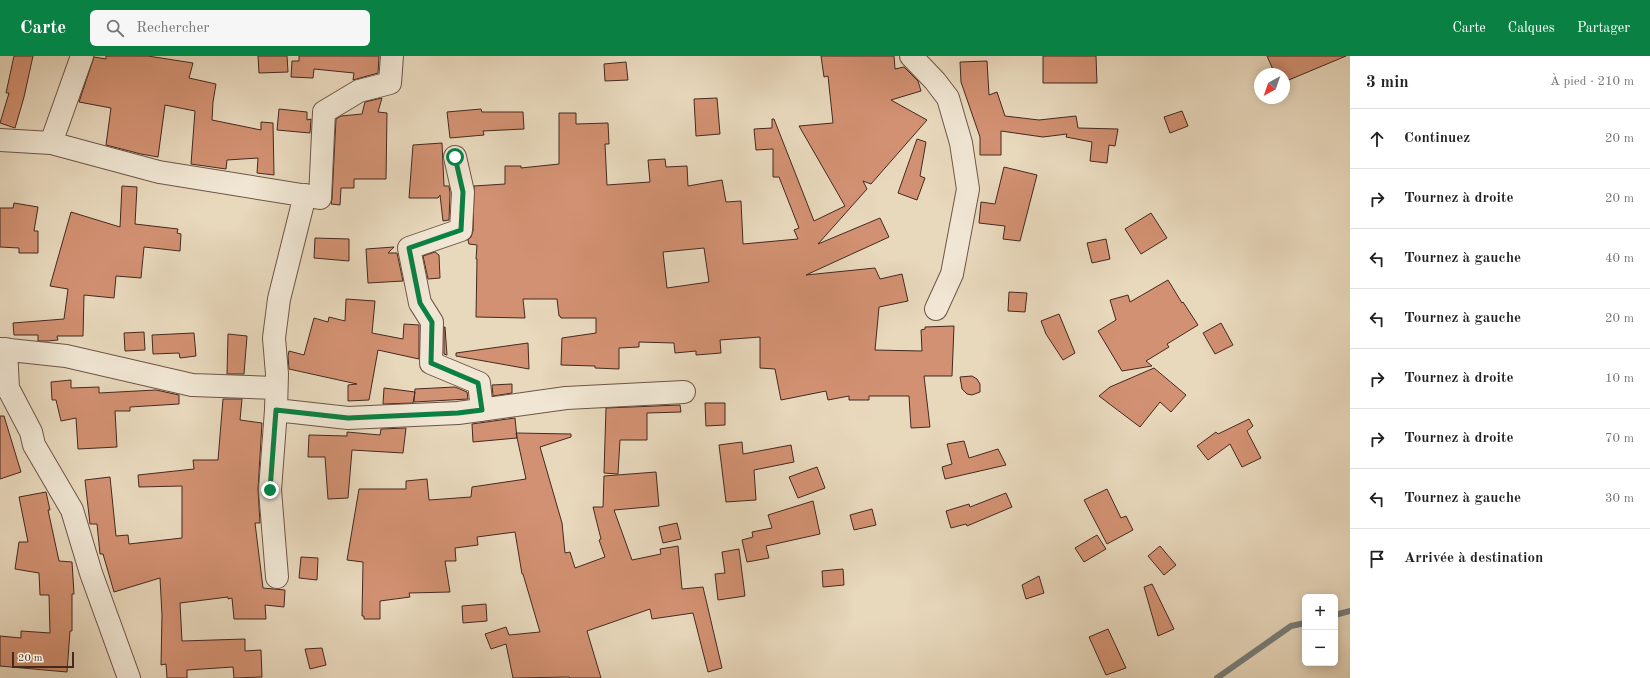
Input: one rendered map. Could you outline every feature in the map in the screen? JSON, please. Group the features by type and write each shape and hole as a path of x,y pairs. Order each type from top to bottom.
{"street":[{"path":"51,143 82,56"},
{"path":"0,140 51,143 159,172 320,198 324,112 359,91 390,83 392,56"},
{"path":"911,56 935,81 948,98 961,142 968,189 952,274 936,309"},
{"path":"455,157 463,192 461,230 409,248 420,303 432,322 431,363 478,383 482,410"},
{"path":"277,577 270,490 277,374 274,338 279,299 305,195"},
{"path":"129,678 91,573 72,510 34,445 31,432 8,388 3,349 66,356 192,385 276,388"},
{"path":"276,410 348,418 458,413 566,398 684,392"}],"building":[{"path":"14,56 33,56 24,97 15,128 0,123 9,93 6,93"},
{"path":"106,56 148,56 193,63 189,78 216,84 212,120 261,130 261,122 273,123 274,175 257,173 258,158 227,160 226,169 191,164 195,111 165,105 158,157 106,145 111,108 79,102 94,57 106,59"},
{"path":"258,56 287,56 288,72 259,73"},
{"path":"299,56 379,56 378,73 353,80 354,73 314,69 313,78 291,77 292,61 299,61"},
{"path":"821,56 894,56 895,69 904,67 918,81 921,91 891,100 927,120 871,184 863,181 867,189 818,244 880,218 889,237 806,275 875,268 880,279 902,274 908,301 879,307 875,350 922,351 921,330 925,329 925,327 954,326 952,376 924,376 930,427 911,428 909,396 869,396 869,400 849,400 849,396 828,400 826,391 781,400 775,369 760,368 760,337 720,340 721,353 696,355 696,351 675,353 674,343 639,342 639,347 619,348 619,369 595,368 595,366 561,365 562,338 596,333 596,318 561,318 559,316 557,299 523,299 525,318 476,317 477,245 469,244 468,240 473,231 474,186 505,184 505,166 521,166 521,168 559,164 559,113 576,113 576,124 608,123 609,144 605,144 607,185 650,182 648,160 665,159 666,167 687,166 688,186 722,180 726,202 741,201 743,244 798,239 794,230 799,228 779,177 773,177 773,149 756,150 754,129 772,128 772,119 774,119 814,221 845,206 799,126 833,123 828,76 824,77","holes":["704,248 709,282 667,288 663,252"]},
{"path":"1043,56 1096,56 1097,83 1043,83"},
{"path":"1267,56 1346,56 1290,79 1290,68 1272,68"},
{"path":"987,61 989,95 997,92 1005,116 1039,120 1076,116 1078,128 1118,129 1115,146 1109,145 1107,163 1090,161 1092,142 1066,137 1067,134 1043,137 1001,131 1001,155 980,155 980,137 961,82 960,62"},
{"path":"626,62 628,80 605,81 604,64"},
{"path":"382,98 378,112 387,113 386,179 354,179 354,188 341,188 340,205 331,204 336,119 341,116 362,114 365,102"},
{"path":"717,98 720,134 696,136 694,99"},
{"path":"279,109 307,112 307,120 311,119 310,133 277,130"},
{"path":"481,109 482,112 523,112 524,129 483,131 484,135 450,138 447,112"},
{"path":"1182,111 1188,126 1170,133 1164,117"},
{"path":"917,139 926,142 920,176 925,178 917,200 898,193"},
{"path":"442,143 444,186 449,186 450,193 449,220 443,221 440,195 438,198 409,198 413,145"},
{"path":"1004,167 1037,175 1020,241 1003,239 1005,226 979,223 981,202 995,204"},
{"path":"122,186 137,187 135,224 178,229 177,233 181,234 180,251 144,247 141,278 116,276 114,298 84,295 83,336 57,336 58,340 38,341 38,335 14,335 13,323 64,319 68,289 50,286 71,212 120,227"},
{"path":"14,203 38,207 34,231 38,231 38,253 19,253 19,248 0,247 0,208 13,208"},
{"path":"1151,213 1167,238 1141,254 1125,229"},
{"path":"315,238 349,239 349,261 314,258"},
{"path":"1106,239 1110,259 1092,263 1087,243"},
{"path":"394,247 388,253 397,253 403,281 368,283 366,249"},
{"path":"435,252 439,255 440,278 428,279 423,256"},
{"path":"1168,280 1198,325 1167,344 1169,347 1146,361 1152,366 1122,371 1098,331 1116,320 1110,300 1128,295 1130,302"},
{"path":"1009,292 1027,293 1025,312 1008,311"},
{"path":"346,299 375,301 372,333 403,339 404,324 419,325 419,359 378,350 369,400 348,401 348,385 357,384 289,369 289,351 304,355 314,318 328,322 329,317 345,321"},
{"path":"1059,314 1075,353 1063,360 1046,334 1041,321"},
{"path":"1221,323 1233,345 1215,354 1203,333"},
{"path":"445,327 447,355 444,354"},
{"path":"144,332 145,350 125,351 124,333"},
{"path":"194,333 196,356 180,358 179,353 153,354 152,335"},
{"path":"228,334 247,336 244,374 227,374"},
{"path":"528,343 529,369 456,356 456,353"},
{"path":"1154,368 1186,395 1171,412 1160,402 1140,427 1099,396 1110,387"},
{"path":"972,376 977,379 980,384 980,392 972,395 967,394 962,389 960,377"},
{"path":"71,380 71,388 99,387 99,393 156,390 179,395 179,404 130,407 130,411 115,411 117,447 78,449 76,418 61,421 56,400 52,400 51,382"},
{"path":"512,384 512,393 493,396 492,385"},
{"path":"455,387 467,392 468,399 414,402 415,389"},
{"path":"384,388 415,392 413,403 383,404"},
{"path":"223,399 242,399 240,420 262,423 258,489 260,523 255,523 263,588 285,590 284,607 265,605 266,619 234,619 232,598 228,599 228,597 180,603 182,641 245,639 245,651 261,650 262,677 234,678 233,667 187,670 187,678 167,678 166,664 161,665 162,615 160,578 114,592 103,554 100,554 97,524 90,524 85,480 110,477 116,536 128,535 129,544 182,538 182,486 139,487 138,475 194,469 193,460 218,460"},
{"path":"705,403 725,403 725,425 706,426"},
{"path":"680,405 681,412 647,413 647,440 620,440 618,474 604,473 606,408"},
{"path":"0,416 4,416 21,472 0,479"},
{"path":"515,418 517,438 473,442 472,424"},
{"path":"1249,419 1253,426 1247,431 1261,458 1242,467 1230,444 1208,460 1197,446 1216,432 1218,434"},
{"path":"406,428 403,453 352,450 348,498 328,499 325,457 308,457 309,435 347,436 347,432 380,435 381,429"},
{"path":"516,433 571,434 571,437 540,447 562,523 565,553 570,552 575,568 605,557 599,540 601,539 593,507 603,507 604,476 656,472 659,506 614,510 632,560 661,554 660,549 678,546 682,589 703,587 722,668 708,672 693,613 652,619 650,609 587,631 601,678 513,678 506,644 491,649 485,634 506,627 509,635 540,632 522,574 515,532 477,537 478,545 455,548 456,561 445,561 450,592 409,593 410,597 380,601 380,619 364,619 364,616 362,616 363,562 347,560 359,489 406,489 406,481 427,479 429,500 471,497 472,487 526,479"},
{"path":"964,441 969,458 998,449 1006,465 945,479 942,467 952,464 947,444"},
{"path":"742,442 743,454 791,445 794,462 754,470 756,500 726,502 719,445"},
{"path":"817,467 825,488 798,498 789,477"},
{"path":"1107,489 1121,518 1126,516 1133,530 1107,544 1084,500"},
{"path":"46,492 50,510 48,510 59,561 72,562 74,594 72,594 72,631 70,631 67,672 0,666 0,636 21,638 21,631 50,633 49,595 40,595 39,573 15,569 19,542 28,542 19,497"},
{"path":"1006,493 1012,507 967,526 966,524 951,528 946,511 969,504 970,507"},
{"path":"813,501 820,534 766,546 769,558 747,562 742,540 753,537 752,532 772,528 768,515"},
{"path":"872,509 876,525 854,530 850,515"},
{"path":"677,523 681,539 663,543 659,527"},
{"path":"1097,535 1106,549 1084,562 1075,548"},
{"path":"1160,546 1176,565 1164,575 1148,556"},
{"path":"739,549 745,596 718,600 715,574 725,573 722,552"},
{"path":"301,557 318,558 317,580 299,578"},
{"path":"843,569 844,585 823,587 822,571"},
{"path":"1039,576 1044,593 1026,599 1022,585"},
{"path":"1152,584 1174,629 1158,636 1144,587"},
{"path":"486,604 487,621 463,623 462,606"},
{"path":"1108,629 1126,668 1106,675 1089,637"},
{"path":"322,648 326,665 310,669 305,649"}],"waterway":[{"path":"1338,614 1350,611"},
{"path":"1217,678 1291,626 1302,624"}],"route":[{"path":"270,490 276,410 348,418 458,413 482,410 478,383 431,363 432,322 420,303 409,248 461,230 463,192 455,157"}]}
